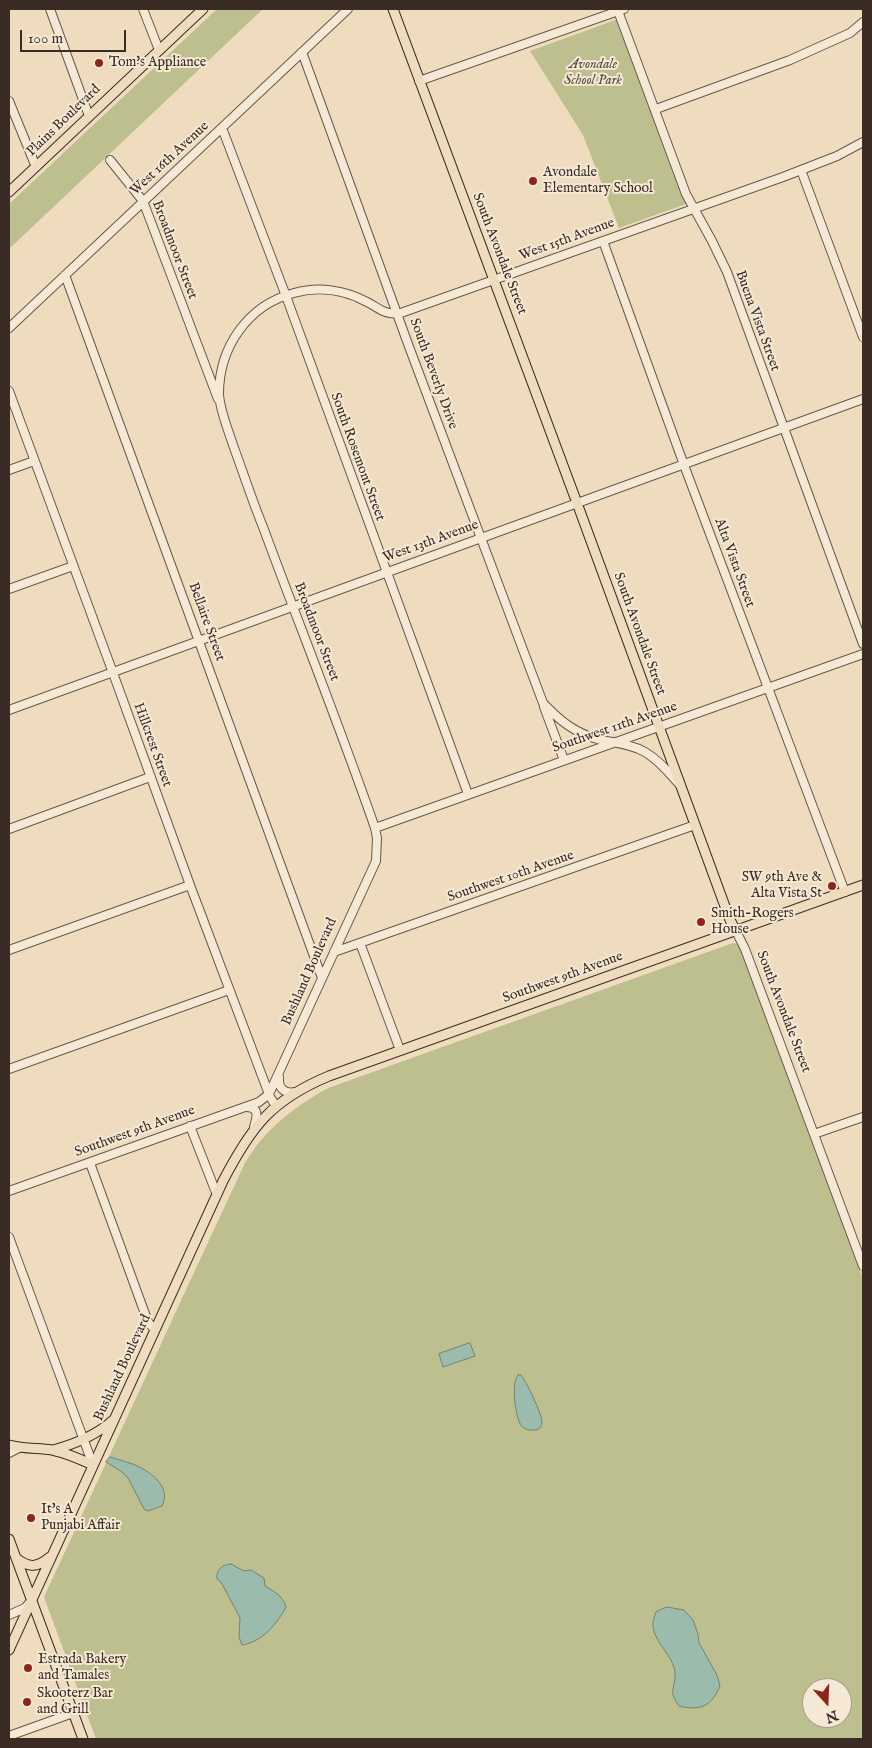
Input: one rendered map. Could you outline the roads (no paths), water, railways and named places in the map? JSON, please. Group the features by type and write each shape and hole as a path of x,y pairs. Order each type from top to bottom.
{"main road":[{"name":"Plains Boulevard","path":"9,192 203,9"},
{"name":"South Avondale Street","path":"393,9 577,502 680,786 730,920 736,931"},
{"name":"Southwest 9th Avenue","path":"276,1106 295,1092 329,1076 863,885"},
{"name":"Bushland Boulevard","path":"9,1650 235,1157 254,1127 276,1106"},
{"path":"51,1450 83,1440 98,1432 114,1419"},
{"path":"9,1445 19,1448 51,1450 78,1458 93,1465"},
{"path":"9,1538 83,1739"},
{"path":"16,1558 24,1564 34,1566 44,1562 52,1555"}],"street":[{"path":"50,9 89,116"},
{"path":"143,9 159,50"},
{"name":"West 16th Avenue","path":"9,328 348,9"},
{"path":"419,81 621,10"},
{"name":"Buena Vista Street","path":"621,10 686,194 727,272 863,644"},
{"path":"656,109 790,60 850,33 863,22"},
{"name":"South Beverly Drive","path":"302,52 564,760"},
{"path":"9,101 36,167"},
{"name":"South Rosemont Street","path":"222,128 286,296 468,794"},
{"name":"West 15th Avenue","path":"398,314 801,170 837,156 863,142"},
{"name":"Broadmoor Street","path":"110,160 143,201 375,828 377,838 376,861"},
{"path":"801,170 863,337"},
{"name":"Alta Vista Street","path":"603,241 684,465 845,892"},
{"name":"Bellaire Street","path":"65,275 322,978"},
{"path":"286,296 309,290 340,291 369,302 384,313 398,314"},
{"name":"Broadmoor Street","path":"222,413 219,396 222,368 234,336 244,323 259,310 276,299 286,296"},
{"name":"Hillcrest Street","path":"9,391 229,990 269,1095 276,1106"},
{"name":"West 13th Avenue","path":"9,710 863,399"},
{"path":"9,470 34,461"},
{"path":"9,589 73,566"},
{"name":"Southwest 11th Avenue","path":"375,828 863,654"},
{"name":"South Beverly Drive","path":"543,703 560,721 574,730 646,753 659,762 680,786"},
{"path":"9,829 150,777"},
{"name":"Southwest 10th Avenue","path":"334,952 695,825"},
{"name":"Bushland Boulevard","path":"269,1095 376,861"},
{"path":"9,950 190,885"},
{"name":"South Avondale Street","path":"736,931 741,939 863,1266"},
{"path":"360,943 400,1050"},
{"path":"9,1070 229,990"},
{"path":"280,1073 280,1087 286,1092"},
{"path":"269,1095 295,1092"},
{"name":"Southwest 9th Avenue","path":"9,1191 259,1102 269,1095"},
{"path":"244,1107 251,1107 256,1111 254,1127"},
{"path":"814,1134 863,1117"},
{"path":"190,1126 217,1195"},
{"path":"90,1163 148,1322 155,1330"},
{"path":"9,1237 93,1465"},
{"path":"9,1453 19,1448"},
{"path":"9,1615 25,1608 32,1600"},
{"path":"9,1736 73,1713"}],"place":[{"name":"Tom's Appliance","path":"99,63"},
{"name":"Avondale Elementary School","path":"533,181"},
{"name":"SW 9th Ave & Alta Vista St","path":"832,886"},
{"name":"Smith-Rogers House","path":"701,922"},
{"name":"It's A Punjabi Affair","path":"31,1518"},
{"name":"Estrada Bakery and Tamales","path":"28,1668"},
{"name":"Skooterz Bar and Grill","path":"27,1702"}],"park label":[{"name":"Avondale School Park","path":"593,74"}]}
